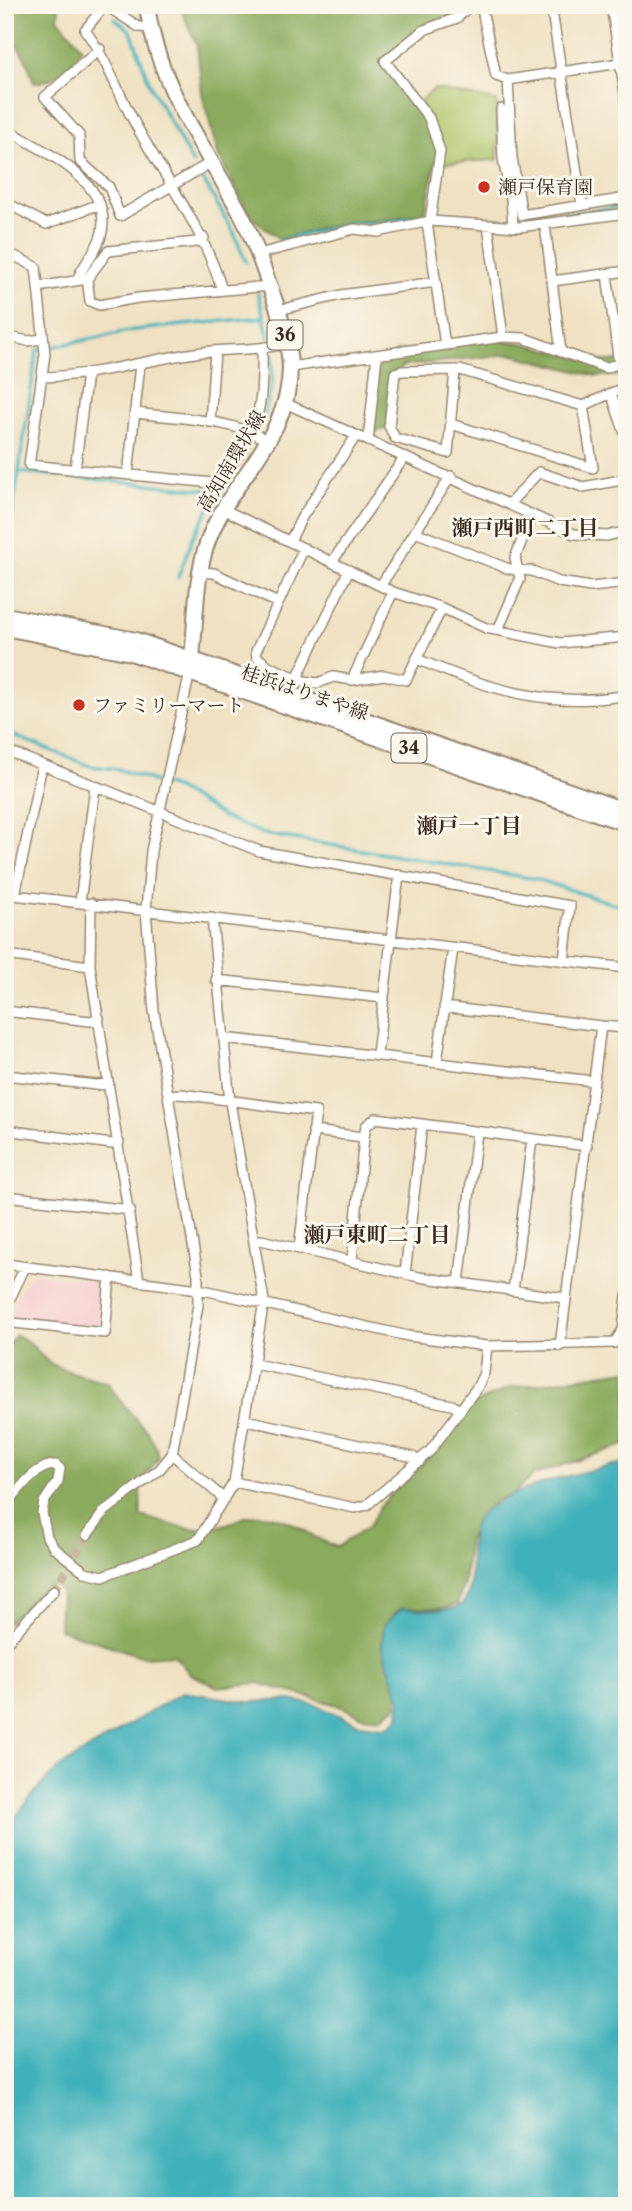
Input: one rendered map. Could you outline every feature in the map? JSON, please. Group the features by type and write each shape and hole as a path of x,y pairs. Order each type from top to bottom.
{"main road":[{"name":"高知南環状線","path":"147,5 150,28 177,106 259,254 279,310 290,367 285,403 269,442 223,509 207,543 201,572 191,666"},
{"name":"桂浜はりまや線","path":"5,615 136,640 191,666 627,824"},
{"name":"桂浜はりまや線","path":"5,628 96,644 191,666 627,811"}],"street":[{"path":"150,28 139,27 105,5 85,30 100,49 136,127 204,238 222,290"},
{"path":"445,345 428,221 440,151 429,118 386,61 424,30 457,18 470,5"},
{"path":"481,5 496,76 508,80 620,63"},
{"path":"551,5 582,205"},
{"path":"611,5 627,106"},
{"path":"100,49 45,97 79,135 80,161 110,187 120,216 210,163"},
{"path":"508,80 512,158 523,215 627,198"},
{"path":"502,110 503,159 511,198 513,227"},
{"path":"5,128 75,173 95,192 100,204 102,236 82,279 90,301 99,305 270,286"},
{"path":"5,202 46,224 100,204"},
{"path":"259,254 354,229 378,232 428,221 513,227 627,213"},
{"path":"488,225 503,337"},
{"path":"545,225 561,352"},
{"path":"38,287 82,279 108,251 204,238"},
{"path":"5,251 36,267 45,354 29,465 213,483 222,479 254,433 262,390 262,349"},
{"path":"552,281 627,271"},
{"path":"290,367 503,337 524,338 606,368 623,362 607,274"},
{"path":"279,310 341,295 436,282"},
{"path":"5,372 8,337 28,341 42,339"},
{"path":"42,377 287,344"},
{"path":"210,422 215,352"},
{"path":"368,441 377,355"},
{"path":"128,475 140,365"},
{"path":"455,370 448,453 395,438 389,426 395,373 455,370 583,406 627,386"},
{"path":"75,470 87,373"},
{"path":"611,393 627,439"},
{"path":"285,403 574,534 588,536 627,531"},
{"path":"451,424 593,468 583,406"},
{"path":"136,413 210,422 254,433 269,442"},
{"path":"290,541 302,517 356,436"},
{"path":"332,562 404,458"},
{"path":"509,504 539,472 583,487 627,479"},
{"path":"381,585 451,476"},
{"path":"223,509 393,592 498,630 561,643 627,637"},
{"path":"498,630 520,579 515,558 532,515"},
{"path":"415,532 509,569 532,571 559,582 591,587 627,583"},
{"path":"304,548 256,651 257,657 270,667 317,683 333,677 352,680 393,675 406,680 442,608"},
{"path":"297,678 349,570"},
{"path":"201,572 214,573 278,603"},
{"path":"352,680 393,592"},
{"path":"417,659 469,681 559,702 627,695"},
{"path":"87,1535 104,1512 160,1469 172,1454 199,1289 154,1011 146,910 159,812 191,666"},
{"path":"5,750 259,851 570,906 564,961"},
{"path":"42,765 10,894 627,968"},
{"path":"80,902 95,787"},
{"path":"377,1054 399,875"},
{"path":"91,903 90,966 139,1280"},
{"path":"5,1506 34,1474 50,1465 56,1465 60,1469 58,1481 44,1502 42,1513 47,1537 54,1548 85,1572 103,1576 198,1540 234,1482 264,1301 229,1102 212,918"},
{"path":"437,1062 453,948"},
{"path":"5,955 90,966"},
{"path":"216,980 384,998"},
{"path":"444,1007 627,1028"},
{"path":"5,1011 90,1021 99,1018"},
{"path":"560,1346 601,1026"},
{"path":"224,1038 593,1081"},
{"path":"5,1074 96,1086 109,1084"},
{"path":"169,1095 181,1094 316,1112 299,1248"},
{"path":"352,1260 364,1137 366,1126 376,1118 587,1146"},
{"path":"405,1274 422,1125"},
{"path":"5,1130 111,1144 119,1142"},
{"path":"313,1131 364,1137"},
{"path":"459,1283 477,1132"},
{"path":"513,1291 532,1139"},
{"path":"5,1196 130,1210"},
{"path":"254,1241 299,1248 405,1274 565,1298"},
{"path":"5,1264 199,1289 264,1301 408,1336 487,1346 614,1343 623,1330 627,1296"},
{"path":"5,1310 25,1267"},
{"path":"5,1322 104,1333 110,1277"},
{"path":"234,1482 355,1508 367,1505 419,1462 460,1410 484,1373 487,1346"},
{"path":"255,1364 452,1405 460,1410"},
{"path":"246,1420 413,1457 419,1462"},
{"path":"172,1454 224,1499"},
{"path":"5,1644 54,1590"}],"shaded area":[{"path":"34,1273 100,1282 106,1289 101,1323 94,1328 14,1319 10,1312 26,1278"}],"green space":[{"path":"5,5 59,5 58,18 82,48 62,72 34,83 24,55 5,33"},
{"path":"179,5 467,5 455,17 427,26 381,61 428,119 438,151 425,213 376,221 351,221 279,239 249,215 218,155 202,93 197,45"},
{"path":"434,89 497,101 498,160 441,163 419,102"},
{"path":"471,337 522,343 591,361 627,361 627,375 596,376 510,354 402,366 392,386 388,428 371,433 378,367 398,351 446,350"},
{"path":"16,1335 57,1367 109,1383 121,1402 144,1427 159,1457 140,1484 141,1516 178,1526 206,1529 263,1515 284,1520 337,1547 369,1526 380,1506 433,1452 457,1417 472,1405 510,1388 627,1370 627,1444 534,1475 511,1495 495,1500 476,1523 468,1540 464,1584 457,1604 444,1608 411,1608 395,1612 385,1627 382,1648 397,1677 397,1705 381,1718 362,1716 337,1705 259,1683 218,1687 190,1674 174,1655 144,1657 59,1629 61,1591 54,1585 43,1588 5,1625 5,1349"}],"water":[{"path":"627,1462 627,2206 5,2206 5,1855 17,1815 40,1786 61,1766 183,1692 249,1702 291,1700 315,1705 360,1724 384,1727 392,1724 399,1716 400,1699 382,1647 384,1625 402,1608 444,1610 461,1605 467,1596 470,1583 471,1539 480,1515 509,1496 528,1488"}],"waterway":[{"path":"114,18 131,31 151,87 193,164"},
{"path":"201,176 234,233 246,262"},
{"path":"517,220 627,206"},
{"path":"436,214 506,220"},
{"path":"280,241 351,223 377,224 424,215"},
{"path":"258,294 270,341"},
{"path":"5,564 37,350 134,330 264,317"},
{"path":"263,419 272,385 273,355"},
{"path":"20,472 219,491"},
{"path":"178,577 193,537 219,491"},
{"path":"5,732 90,766 117,769 177,789 225,818 264,834 536,879 627,908"}],"tunnel":[{"path":"54,1590 87,1535"}],"place":[{"name":"瀬戸保育園","path":"484,187"},
{"name":"ファミリーマート","path":"79,705"}],"district":[{"name":"瀬戸西町二丁目","path":"525,528"},
{"name":"瀬戸一丁目","path":"469,826"},
{"name":"瀬戸東町二丁目","path":"377,1235"}]}
